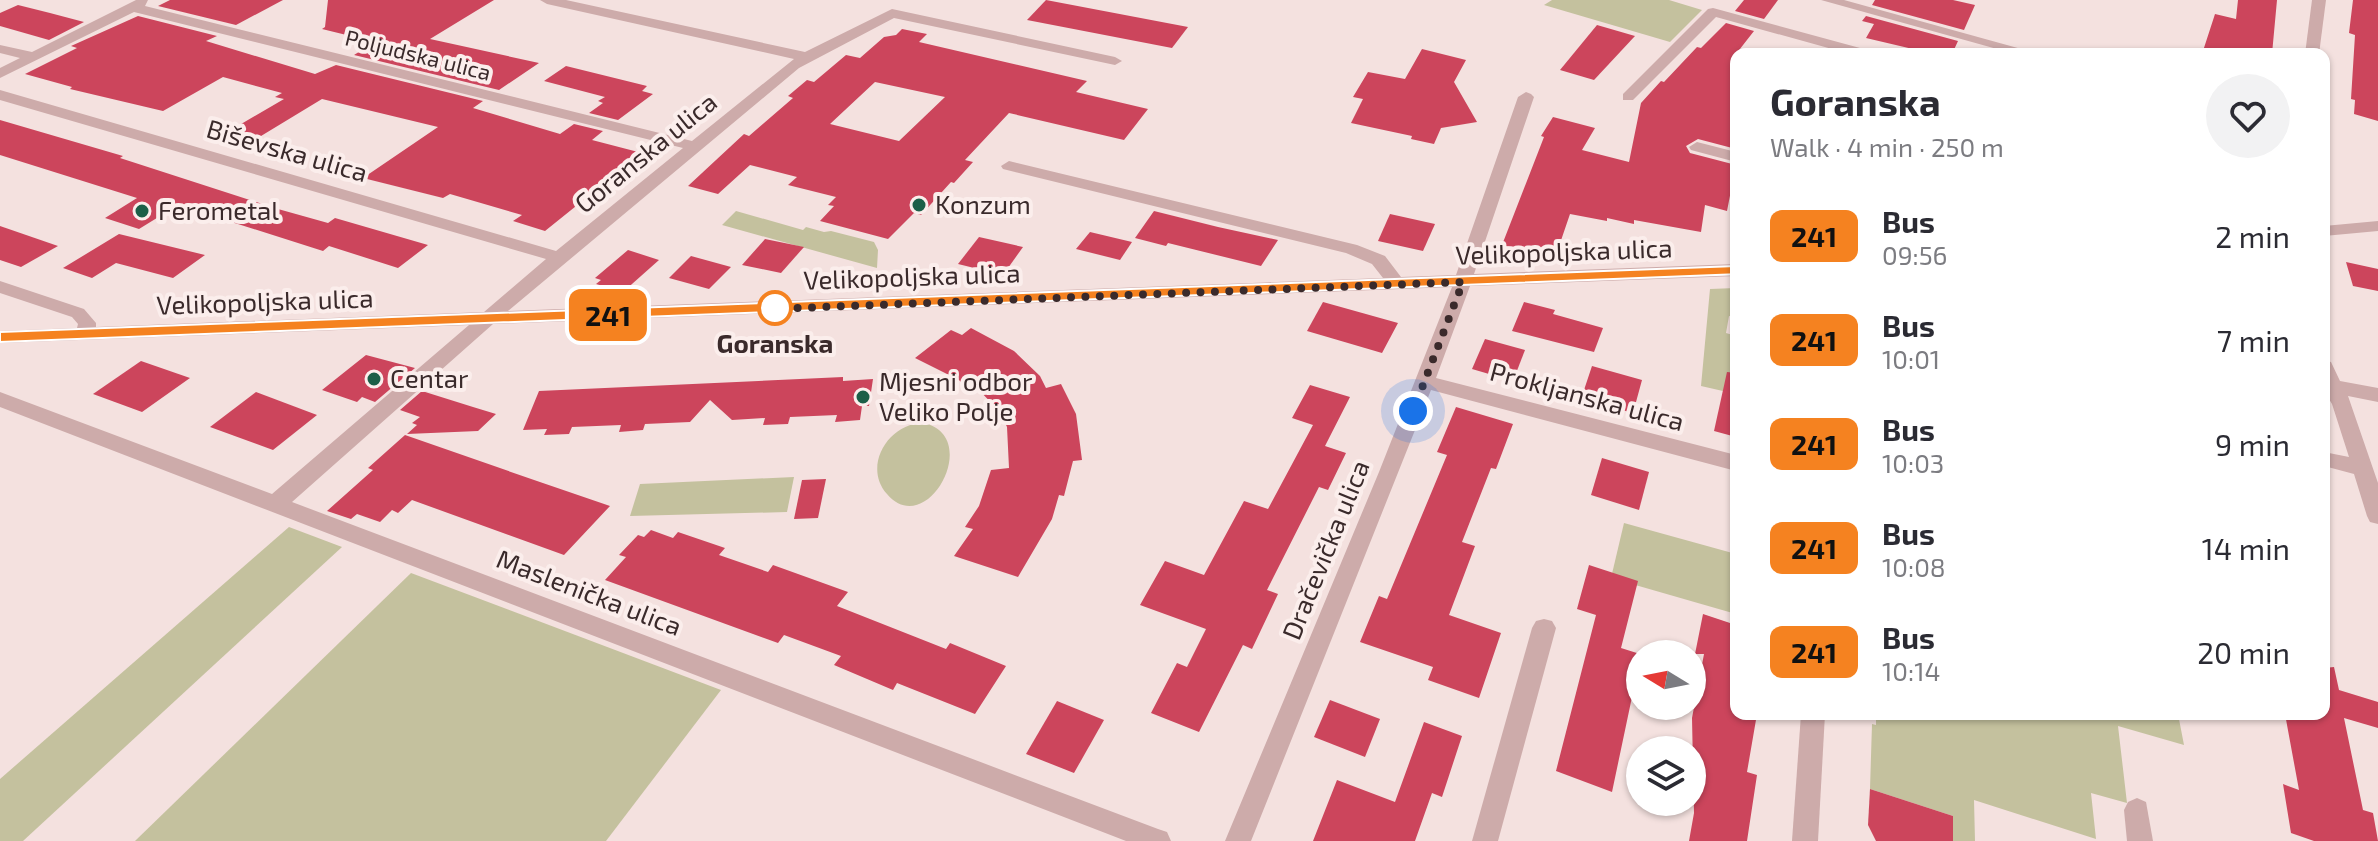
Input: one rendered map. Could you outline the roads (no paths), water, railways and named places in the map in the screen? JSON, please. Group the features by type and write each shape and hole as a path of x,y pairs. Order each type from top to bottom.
{"street":[{"path":"547,0 807,57"},
{"name":"Goranska ulica","path":"275,504 559,257 807,57 916,0"},
{"path":"1828,0 2009,48"},
{"path":"2313,48 2319,0"},
{"path":"0,74 139,4"},
{"name":"Poljudska ulica","path":"139,4 694,146"},
{"path":"1628,97 1718,6 1848,48"},
{"path":"892,13 1115,61"},
{"path":"0,49 33,57"},
{"name":"Biševska ulica","path":"0,95 559,257"},
{"name":"Dračevička ulica","path":"1238,841 1463,282 1526,97"},
{"path":"1697,147 1730,155"},
{"path":"1009,166 1351,249 1382,262 1388,267 1395,285"},
{"path":"2330,230 2378,226"},
{"name":"Velikopoljska ulica","path":"0,337 1730,270"},
{"path":"0,287 78,313 87,323 85,334"},
{"path":"2330,380 2378,395"},
{"name":"Prokljanska ulica","path":"1424,382 1730,461"},
{"path":"2330,387 2378,516"},
{"name":"Maslenička ulica","path":"0,399 1158,841"},
{"path":"2330,460 2362,468"},
{"path":"1485,841 1544,628"},
{"path":"1805,841 1813,720"},
{"path":"2137,810 2140,841"}],"place":[{"name":"Konzum","path":"919,205"},
{"name":"Ferometal","path":"142,211"},
{"name":"Goranska","path":"775,308"},
{"name":"Centar","path":"374,379"},
{"name":"Mjesni odbor Veliko Polje","path":"863,397"}]}
